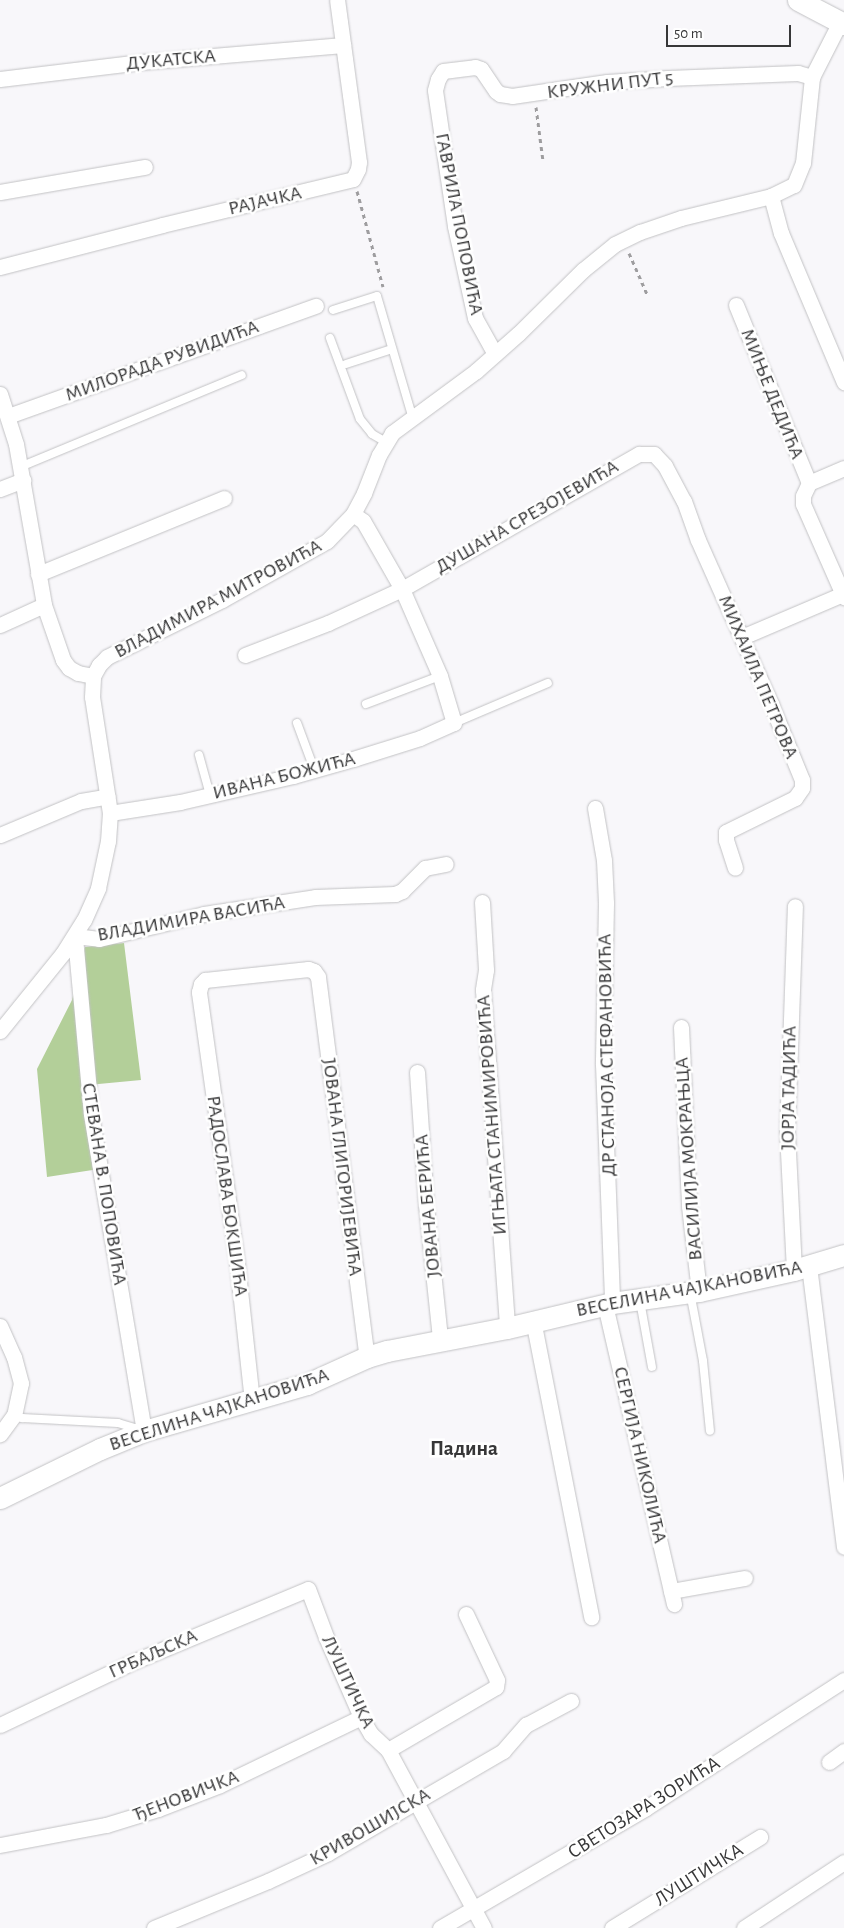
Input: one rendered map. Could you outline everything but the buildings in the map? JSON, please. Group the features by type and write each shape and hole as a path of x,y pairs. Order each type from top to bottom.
{"street":[{"name":"РАЈАЧКА","path":"0,267 162,225 353,179 359,162 337,0"},
{"path":"798,0 843,22"},
{"name":"ВЛАДИМИРА МИТРОВИЋА","path":"93,676 99,665 108,658 319,548 335,535 353,514 386,442 412,416 462,382 495,354 594,259 623,239 681,218 771,196 794,185 801,172 812,77 843,22"},
{"name":"ДУКАТСКА","path":"0,79 141,62 343,44"},
{"name":"КРУЖНИ ПУТ 5","path":"435,90 438,79 443,71 475,67 485,72 493,88 500,94 512,96 607,82 677,77 798,73 812,77"},
{"name":"ГАВРИЛА ПОПОВИЋА","path":"435,90 455,226 472,303 482,333 495,354"},
{"path":"0,192 145,167"},
{"path":"771,196 781,233 844,382"},
{"name":"МИЊЕ ДЕДИЋА","path":"736,305 809,483"},
{"name":"МИЛОРАДА РУВИДИЋА","path":"6,423 316,306"},
{"path":"0,394 6,423 22,474 44,605 63,660 69,668 78,673 93,676 92,697 110,813 108,841 98,888 75,936 0,1031"},
{"name":"ДУШАНА СРЕЗОЈЕВИЋА","path":"402,589 638,454 654,454"},
{"name":"МИХАИЛА ПЕТРОВА","path":"654,454 665,466 684,501 698,540 742,637 800,775 802,788 795,798 728,830 725,838 735,868"},
{"path":"742,637 843,596 803,504 804,491 809,483 844,468"},
{"path":"0,489 22,474"},
{"path":"38,574 224,498"},
{"path":"353,514 363,521 402,589 440,676 454,723"},
{"path":"245,654 328,623 402,589"},
{"path":"0,625 44,605"},
{"name":"ИВАНА БОЖИЋА","path":"110,813 210,795 314,769 374,752 454,723"},
{"path":"0,835 81,801 108,796"},
{"name":"ДР СТАНОЈА СТЕФАНОВИЋА","path":"595,808 604,860 606,903 604,1064 609,1304"},
{"name":"ВЛАДИМИРА ВАСИЋА","path":"75,936 99,939 204,914 315,897 395,894 402,892 425,868 446,864"},
{"name":"ИГЊАТА СТАНИМИРОВИЋА","path":"482,902 486,970 483,990 507,1328"},
{"name":"ЈОРЈА ТАДИЋА","path":"795,906 787,1133 801,1268 844,1547"},
{"name":"СТЕВАНА В. ПОПОВИЋА","path":"75,936 91,1113 144,1431"},
{"name":"РАДОСЛАВА БОКШИЋА","path":"252,1401 237,1263 199,992 201,984 206,980 308,968 314,971 318,977"},
{"name":"ЈОВАНА ГЛИГОРИЈЕВИЋА","path":"318,977 367,1357"},
{"name":"ВАСИЛИЈА МОКРАЊЦА","path":"681,1027 695,1291"},
{"name":"ЈОВАНА БЕРИЋА","path":"417,1072 426,1204 440,1339"},
{"name":"ВЕСЕЛИНА ЧАЈКАНОВИЋА","path":"0,1498 100,1449 144,1431 317,1381 367,1357 440,1339 507,1328 533,1320 609,1304 695,1291 801,1268 844,1255"},
{"name":"СЕРГИЈА НИКОЛИЋА","path":"609,1304 673,1598 745,1578"},
{"path":"533,1320 592,1617"},
{"path":"0,1326 14,1357 21,1384 18,1406 14,1415 0,1434"},
{"name":"ЛУШТИЧКА","path":"308,1589 326,1637 361,1717 371,1734 388,1750 484,1928"},
{"name":"ГРБАЉСКА","path":"0,1725 135,1661 308,1589"},
{"path":"388,1750 496,1687 497,1680 466,1614"},
{"name":"СВЕТОЗАРА ЗОРИЋА","path":"440,1928 646,1808 844,1680"},
{"name":"КРИВОШИЈСКА","path":"154,1928 268,1881 328,1853 503,1751 526,1725 571,1701"},
{"name":"ЂЕНОВИЧКА","path":"0,1845 106,1825 158,1809 220,1785 361,1717"},
{"path":"828,1762 844,1751"},
{"name":"ЛУШТИЧКА","path":"612,1928 760,1837"},
{"path":"744,1928 765,1923 844,1862"}],"lane":[{"path":"333,310 376,296 412,416"},
{"path":"330,338 360,419 372,434 386,442"},
{"path":"346,364 392,349"},
{"path":"22,474 242,375"},
{"path":"366,704 440,676"},
{"name":"ИВАНА БОЖИЋА","path":"454,723 548,684"},
{"path":"298,722 314,769"},
{"path":"199,754 210,795"},
{"path":"695,1291 710,1431"},
{"path":"639,1300 652,1367"},
{"path":"14,1415 22,1418 118,1423 144,1431"}],"path":[{"path":"534,94 543,161"},
{"path":"623,239 647,294"}],"green space":[{"path":"124,943 141,1080 88,1085 99,1169 47,1177 37,1069 72,1000 85,947"}],"district":[{"name":"Падина","path":"464,1449"}]}
